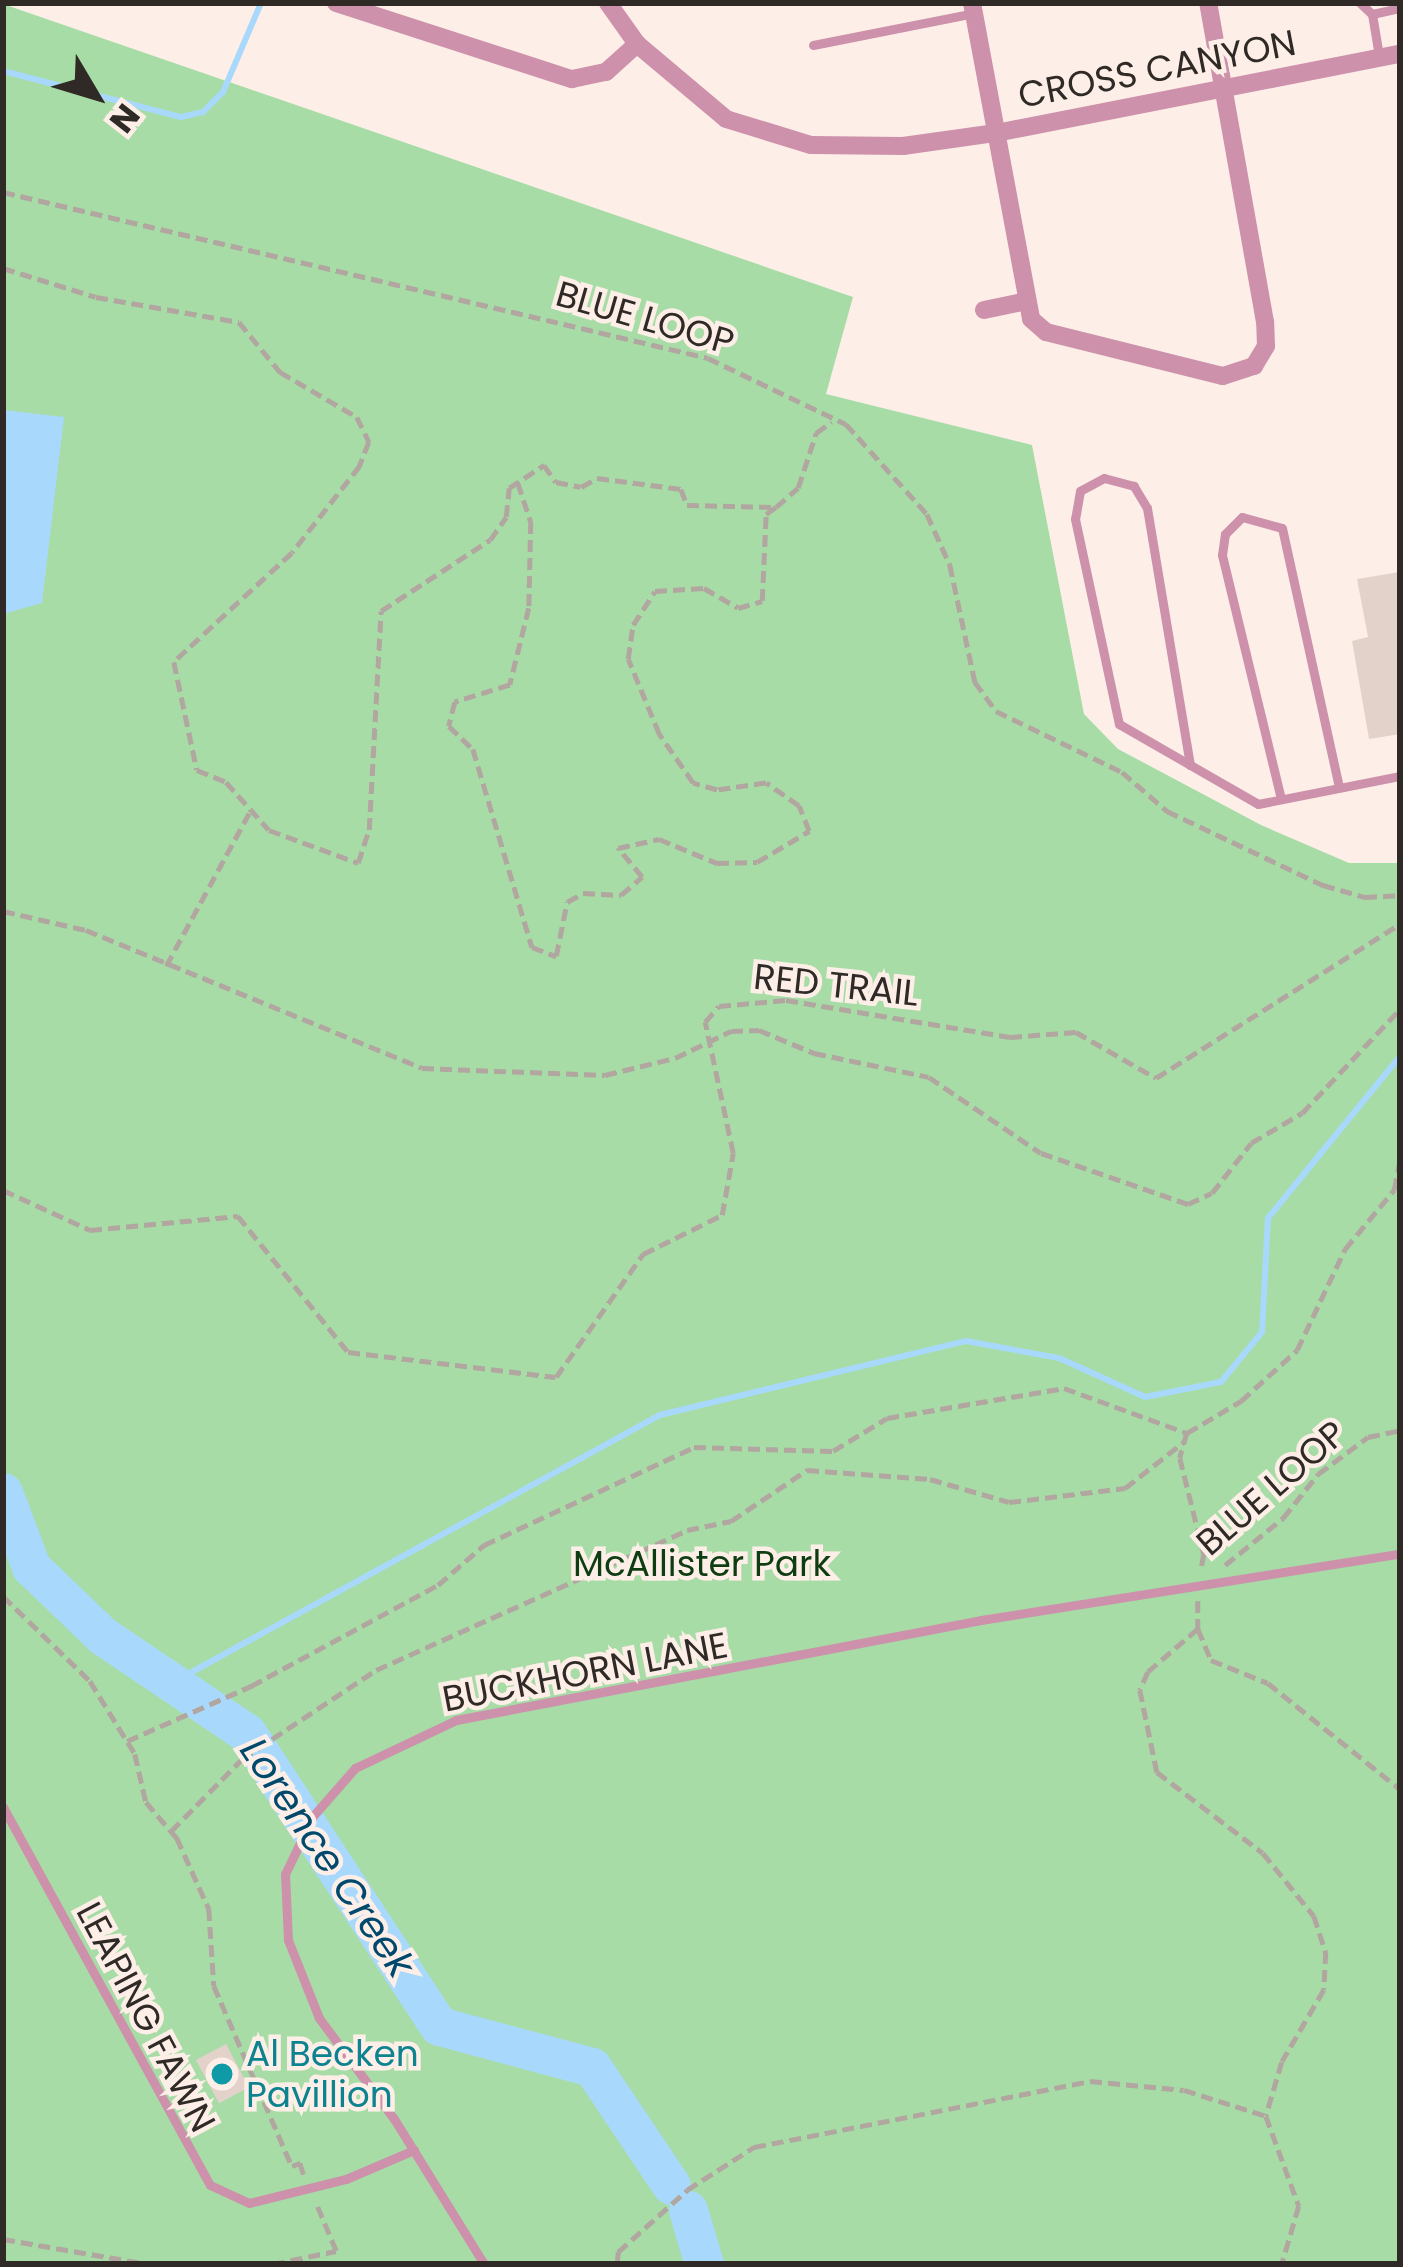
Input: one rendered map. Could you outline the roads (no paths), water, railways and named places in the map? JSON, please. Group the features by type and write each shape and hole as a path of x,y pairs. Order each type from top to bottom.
{"street":[{"path":"336,3 390,11 572,79 606,72 637,44"},
{"name":"CROSS CANYON","path":"608,3 637,44 726,119 789,142 903,146 996,133 1400,54"},
{"path":"996,133 1031,319 1046,332 1223,376 1254,366 1266,346 1265,322 1208,3"},
{"name":"CROSS CANYON","path":"973,8 996,133"},
{"path":"984,310 1027,301"}],"lane":[{"path":"1360,3 1372,14 1379,61"},
{"path":"813,45 973,8"},
{"path":"1372,14 1400,8"},
{"path":"1190,765 1147,508 1134,486 1105,478 1080,491 1075,519 1119,724 1190,765 1258,804 1400,776"},
{"path":"1281,799 1222,555 1225,534 1242,517 1282,528 1339,787"},
{"name":"BUCKHORN LANE","path":"484,2264 414,2150 319,2018 289,1940 285,1874 313,1816 355,1768 456,1720 981,1621 1400,1554"},
{"name":"LEAPING FAWN","path":"3,1807 210,2185 249,2203 346,2179 414,2150"}],"water":[{"path":"3,410 64,417 42,603 3,614"}],"waterway":[{"path":"3,71 181,117 203,112 223,92 261,3"},
{"path":"170,1684 660,1415 966,1341 1059,1358 1145,1397 1221,1382 1262,1332 1268,1218 1400,1056"},
{"name":"Lorence Creek","path":"3,1492 31,1567 103,1636 247,1733 439,2026 592,2067 671,2185"},
{"name":"Lorence Creek","path":"688,2210 704,2264"}],"place":[{"name":"Al Becken Pavillion","path":"222,2074"}],"park label":[{"name":"McAllister Park","path":"702,1564"}]}
